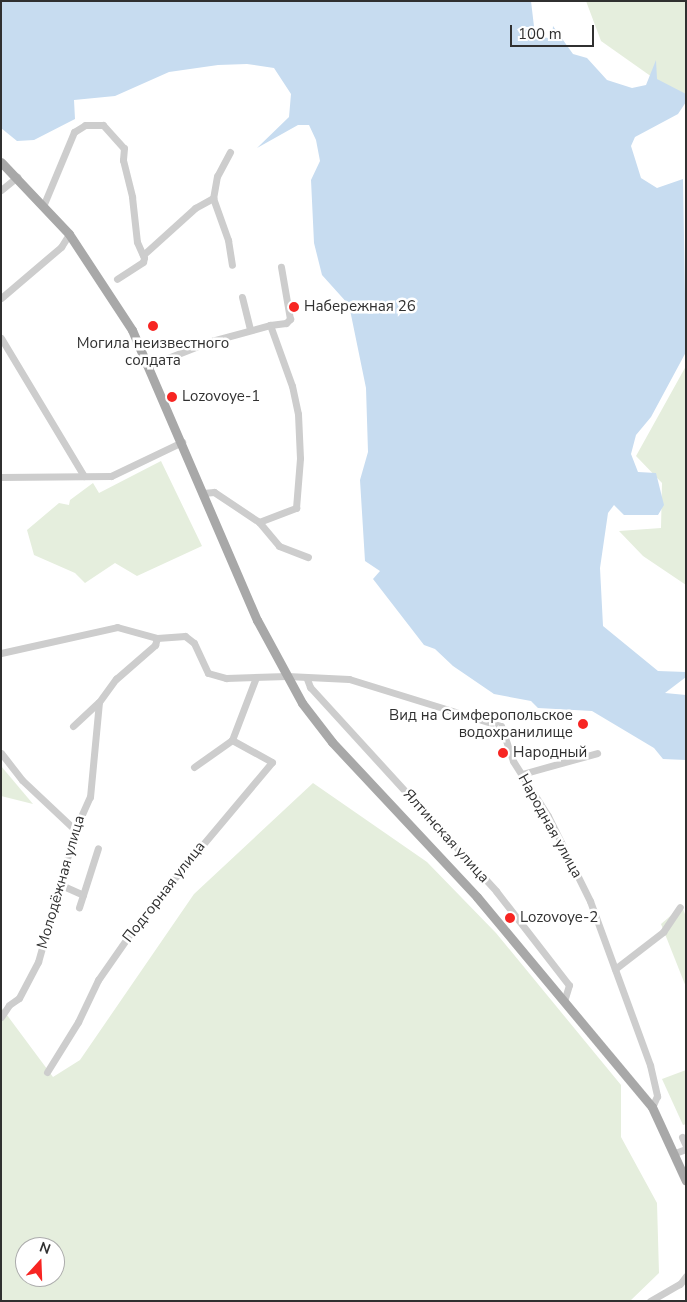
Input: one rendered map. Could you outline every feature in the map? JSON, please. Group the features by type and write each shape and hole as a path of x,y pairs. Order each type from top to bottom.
{"main road":[{"path":"1,162 44,204 69,234 132,330 150,365 257,620 302,703 332,742 477,897 652,1106 676,1153 686,1181"}],"street":[{"path":"44,204 74,132 86,125 103,125 124,148 123,160 132,197 138,242 143,255 143,262 116,279"},
{"path":"230,152 217,176 213,198 228,240 232,265"},
{"path":"1,190 17,177"},
{"path":"143,255 195,208 213,198"},
{"path":"1,298 61,247 69,234"},
{"path":"150,365 250,328 286,323 290,319 282,267"},
{"path":"242,297 250,328"},
{"path":"258,522 296,508 300,458 298,414 292,386 270,325"},
{"path":"1,338 84,476"},
{"path":"1,477 111,476 182,442"},
{"path":"203,493 214,492 258,522 279,546 308,557"},
{"path":"1,653 117,626 157,638 155,645 116,679 99,702 73,726"},
{"name":"Народная улица","path":"157,638 185,636 191,639 208,673 226,678 287,676 307,679 350,679 501,726 506,746 570,855 650,1065 657,1096 652,1106"},
{"path":"194,767 232,740 256,677"},
{"name":"Ялтинская улица","path":"307,679 310,687 496,891 569,985 564,1001"},
{"name":"Молодёжная улица","path":"1,1017 9,1005 19,998 38,962 75,830 90,798 91,772 99,735 99,702"},
{"name":"Подгорная улица","path":"46,1072 78,1022 98,980 142,917 272,762 232,740"},
{"path":"1,753 22,780 75,830"},
{"path":"522,774 597,753"},
{"path":"79,907 98,848"},
{"path":"61,885 82,895"},
{"path":"615,969 663,932 680,907"},
{"path":"676,1153 686,1147 682,1137"},
{"path":"650,1301 680,1284 686,1276"}],"green space":[{"path":"586,1 686,1 686,101 601,41"},
{"path":"686,366 686,585 643,556 619,531 661,528 662,483 636,456"},
{"path":"161,461 202,546 137,576 115,563 85,583 75,573 34,555 27,530 59,503 69,505 70,500 93,483 99,493"},
{"path":"1,766 33,804 1,796"},
{"path":"313,783 427,862 496,933 621,1085 621,1137 657,1203 659,1273 630,1301 1,1301 1,1007 53,1077 80,1060 194,894"},
{"path":"682,906 686,917 686,987 661,924"},
{"path":"686,1070 686,1124 683,1125 662,1079"}],"water":[{"path":"1,1 531,1 535,35 552,39 553,26 573,54 587,58 607,80 632,88 646,85 656,60 657,79 686,94 686,102 678,114 635,137 631,146 641,178 657,188 683,179 686,352 651,417 636,435 631,454 638,472 656,473 664,505 658,515 624,515 614,505 608,513 600,568 603,626 658,671 686,672 686,677 665,693 686,695 686,760 663,759 654,748 592,711 538,708 531,701 494,694 453,666 435,649 424,645 373,579 380,571 365,561 360,480 368,452 366,388 349,305 322,275 314,243 311,180 320,161 316,140 309,125 298,125 257,148 289,117 291,94 274,68 247,64 218,65 169,72 115,96 74,100 75,119 34,140 17,141 1,128"}],"place":[{"name":"Набережная 26","path":"294,307"},
{"name":"Могила неизвестного солдата","path":"153,326"},
{"name":"Lozovoye-1","path":"172,397"},
{"name":"Вид на Симферопольское водохранилище","path":"583,724"},
{"name":"Народный","path":"503,753"},
{"name":"Lozovoye-2","path":"510,918"}]}
